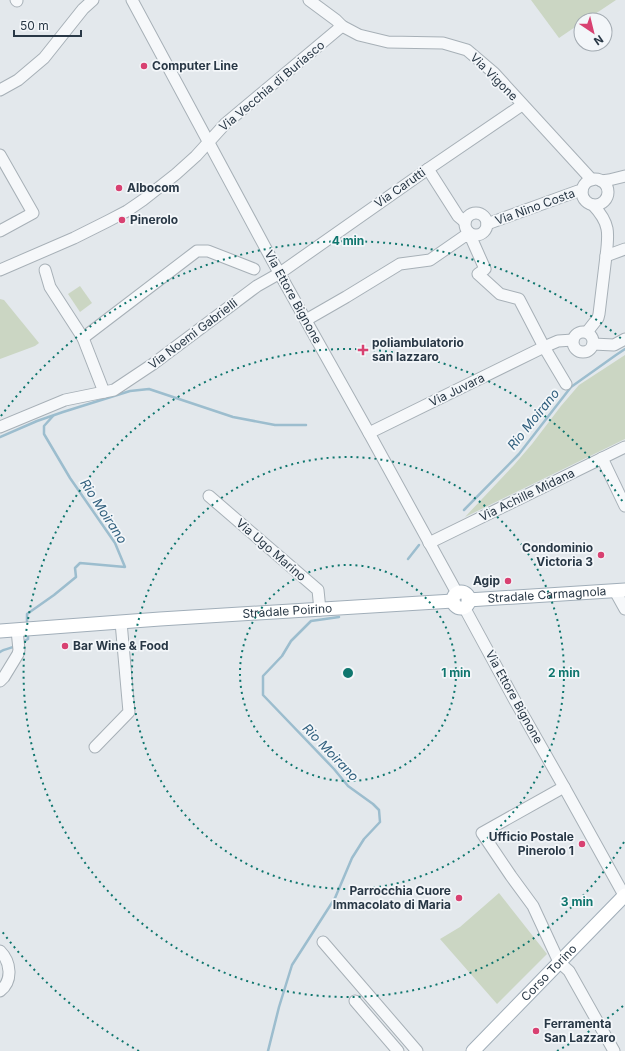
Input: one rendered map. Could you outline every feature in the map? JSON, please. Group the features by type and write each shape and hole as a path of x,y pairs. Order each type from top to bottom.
{"main road":[{"name":"Stradale Carmagnola","path":"461,600 620,590"},
{"name":"Stradale Poirino","path":"0,631 24,631 121,622 461,600"},
{"name":"Corso Torino","path":"473,1051 625,895"}],"street":[{"path":"0,90 18,80 44,58 84,9 94,0"},
{"name":"Via Ettore Bignone","path":"132,0 208,142 461,600 514,699 625,895"},
{"name":"Via Vigone","path":"309,0 342,26 359,35 388,42 443,43 467,50 494,74 522,105 600,184"},
{"name":"Via Vecchia di Buriasco","path":"0,270 74,238 127,211 176,174 196,156 225,124 342,26"},
{"name":"Via Carutti","path":"280,273 428,168 522,105"},
{"path":"0,155 33,213 0,231"},
{"path":"428,168 458,216 465,222"},
{"path":"598,207 606,198 600,184 609,180 623,177"},
{"name":"Via Nino Costa","path":"587,332 598,318 599,314 608,234 606,224 598,207 589,204 584,199 582,191 585,184 600,184"},
{"name":"Via Nino Costa","path":"487,224 578,190 582,191"},
{"path":"469,233 476,236 485,231 487,224 485,217 479,213 472,214 468,215 465,222 465,228 469,233 485,270 478,274 500,294 519,299 544,347 566,384"},
{"path":"306,320 400,264 430,260 469,233"},
{"path":"606,256 625,250"},
{"path":"82,338 197,251 208,251 254,269"},
{"path":"45,270 50,287 82,338 104,392"},
{"name":"Via Noemi Gabrielli","path":"0,428 65,400 114,390 153,364 257,286 280,273"},
{"path":"578,332 587,332 592,337 592,347 586,352 579,351 574,347 574,337 578,332"},
{"path":"593,344 614,344 625,339"},
{"name":"Via Juvara","path":"369,433 544,347 558,341 573,340"},
{"name":"Via Achille Midana","path":"429,544 625,447"},
{"path":"602,458 625,506"},
{"name":"Via Ugo Marino","path":"209,496 318,590 320,610"},
{"path":"620,590 625,609"},
{"path":"95,747 129,712 121,622"},
{"path":"0,681 18,654 24,631"},
{"path":"564,787 482,833 533,906 559,962 569,971 614,1051"},
{"path":"323,942 417,1051"},
{"path":"0,951 8,963 9,972 8,981 0,991"},
{"path":"355,1001 398,1051"}],"green space":[{"path":"531,0 616,0 598,12 573,12 573,28 559,38"},
{"path":"80,286 92,303 80,312 68,294"},
{"path":"0,299 4,300 39,343 35,346 0,359"},
{"path":"625,355 625,439 465,517 514,465 579,385"},
{"path":"499,893 547,954 497,1004 440,939 460,927"}],"waterway":[{"name":"Rio Moirano","path":"464,510 519,454 571,387 625,349"},
{"path":"0,437 37,421 63,412 130,391 149,389 233,417 275,425 306,425"},
{"name":"Rio Moirano","path":"27,625 27,614 76,577 75,568 80,563 125,567 115,543 70,478 44,434 44,426 53,416"},
{"path":"408,559 419,545"},
{"name":"Rio Moirano","path":"268,1051 279,1007 292,965 335,898 352,858 364,839 380,822 379,810 348,786 334,769 263,695 263,676 282,656 291,641 311,621 339,617"},
{"name":"Rio Moirano","path":"21,643 28,639 28,634"},
{"name":"Rio Moirano","path":"0,652 15,646"}],"place":[{"name":"Computer Line","path":"144,66"},
{"name":"Albocom","path":"119,188"},
{"name":"Pinerolo","path":"122,220"},
{"name":"poliambulatorio san lazzaro","path":"363,350"},
{"name":"Condominio Victoria 3","path":"601,555"},
{"name":"Agip","path":"508,581"},
{"name":"Bar Wine & Food","path":"65,646"},
{"name":"Ufficio Postale Pinerolo 1","path":"582,844"},
{"name":"Parrocchia Cuore Immacolato di Maria","path":"459,898"},
{"name":"Ferramenta San Lazzaro","path":"536,1031"}]}
